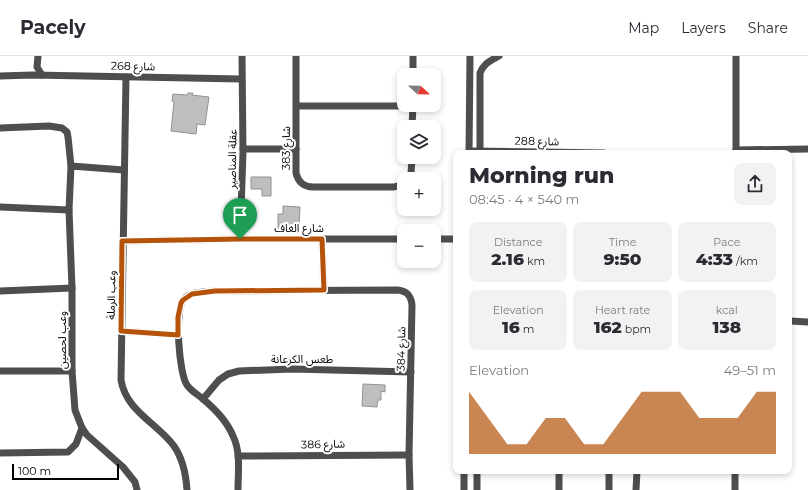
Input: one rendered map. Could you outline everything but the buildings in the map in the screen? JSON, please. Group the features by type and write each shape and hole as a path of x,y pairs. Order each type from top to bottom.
{"street":[{"path":"33,75 37,67 38,56"},
{"name":"عقلة المناصير","path":"240,239 243,149 243,102 241,79 242,56"},
{"name":"شارع 383","path":"296,56 296,149 297,178 300,182 308,187 397,186"},
{"path":"413,56 413,68"},
{"path":"469,150 470,56"},
{"path":"480,150 480,73 488,61 499,56"},
{"path":"736,56 736,150"},
{"path":"37,67 42,75"},
{"name":"شارع 268","path":"0,76 42,75 241,79"},
{"name":"وعب الرملة","path":"126,77 122,241 121,380 124,393 130,402 177,451 184,470 186,490"},
{"path":"297,106 397,105"},
{"name":"وعب لحصين","path":"0,128 49,126 62,128 66,132 71,166 69,210 72,288 72,371 75,410 82,428 87,435 122,467 135,482 137,490"},
{"path":"243,149 296,149"},
{"path":"784,150 808,149"},
{"path":"71,166 124,170"},
{"path":"0,207 69,210"},
{"path":"322,239 324,290"},
{"name":"شارع الغاف","path":"122,241 397,239"},
{"path":"441,239 453,239"},
{"path":"0,291 72,288"},
{"name":"شارع 384","path":"238,490 237,447 230,429 220,416 203,399 190,389 184,380 178,335 178,317 181,303 192,294 215,291 398,290 406,292 412,301 409,455 410,490"},
{"path":"792,321 808,322"},
{"path":"121,331 178,335"},
{"name":"طعس الكرعانة","path":"203,399 219,380 228,374 239,371 292,369 411,372"},
{"path":"0,371 72,371"},
{"path":"0,453 68,452 76,444 82,428"},
{"name":"شارع 386","path":"238,456 409,455"},
{"path":"464,474 464,490"},
{"path":"476,490 477,474"},
{"path":"559,474 559,490"},
{"path":"609,474 609,490"},
{"path":"636,490 637,474"},
{"path":"735,474 735,490"}],"route":[{"path":"240,239 322,239 324,290 215,291 196,293 187,296 181,303 178,317 178,335 167,333 121,331 122,241 240,239"}]}
